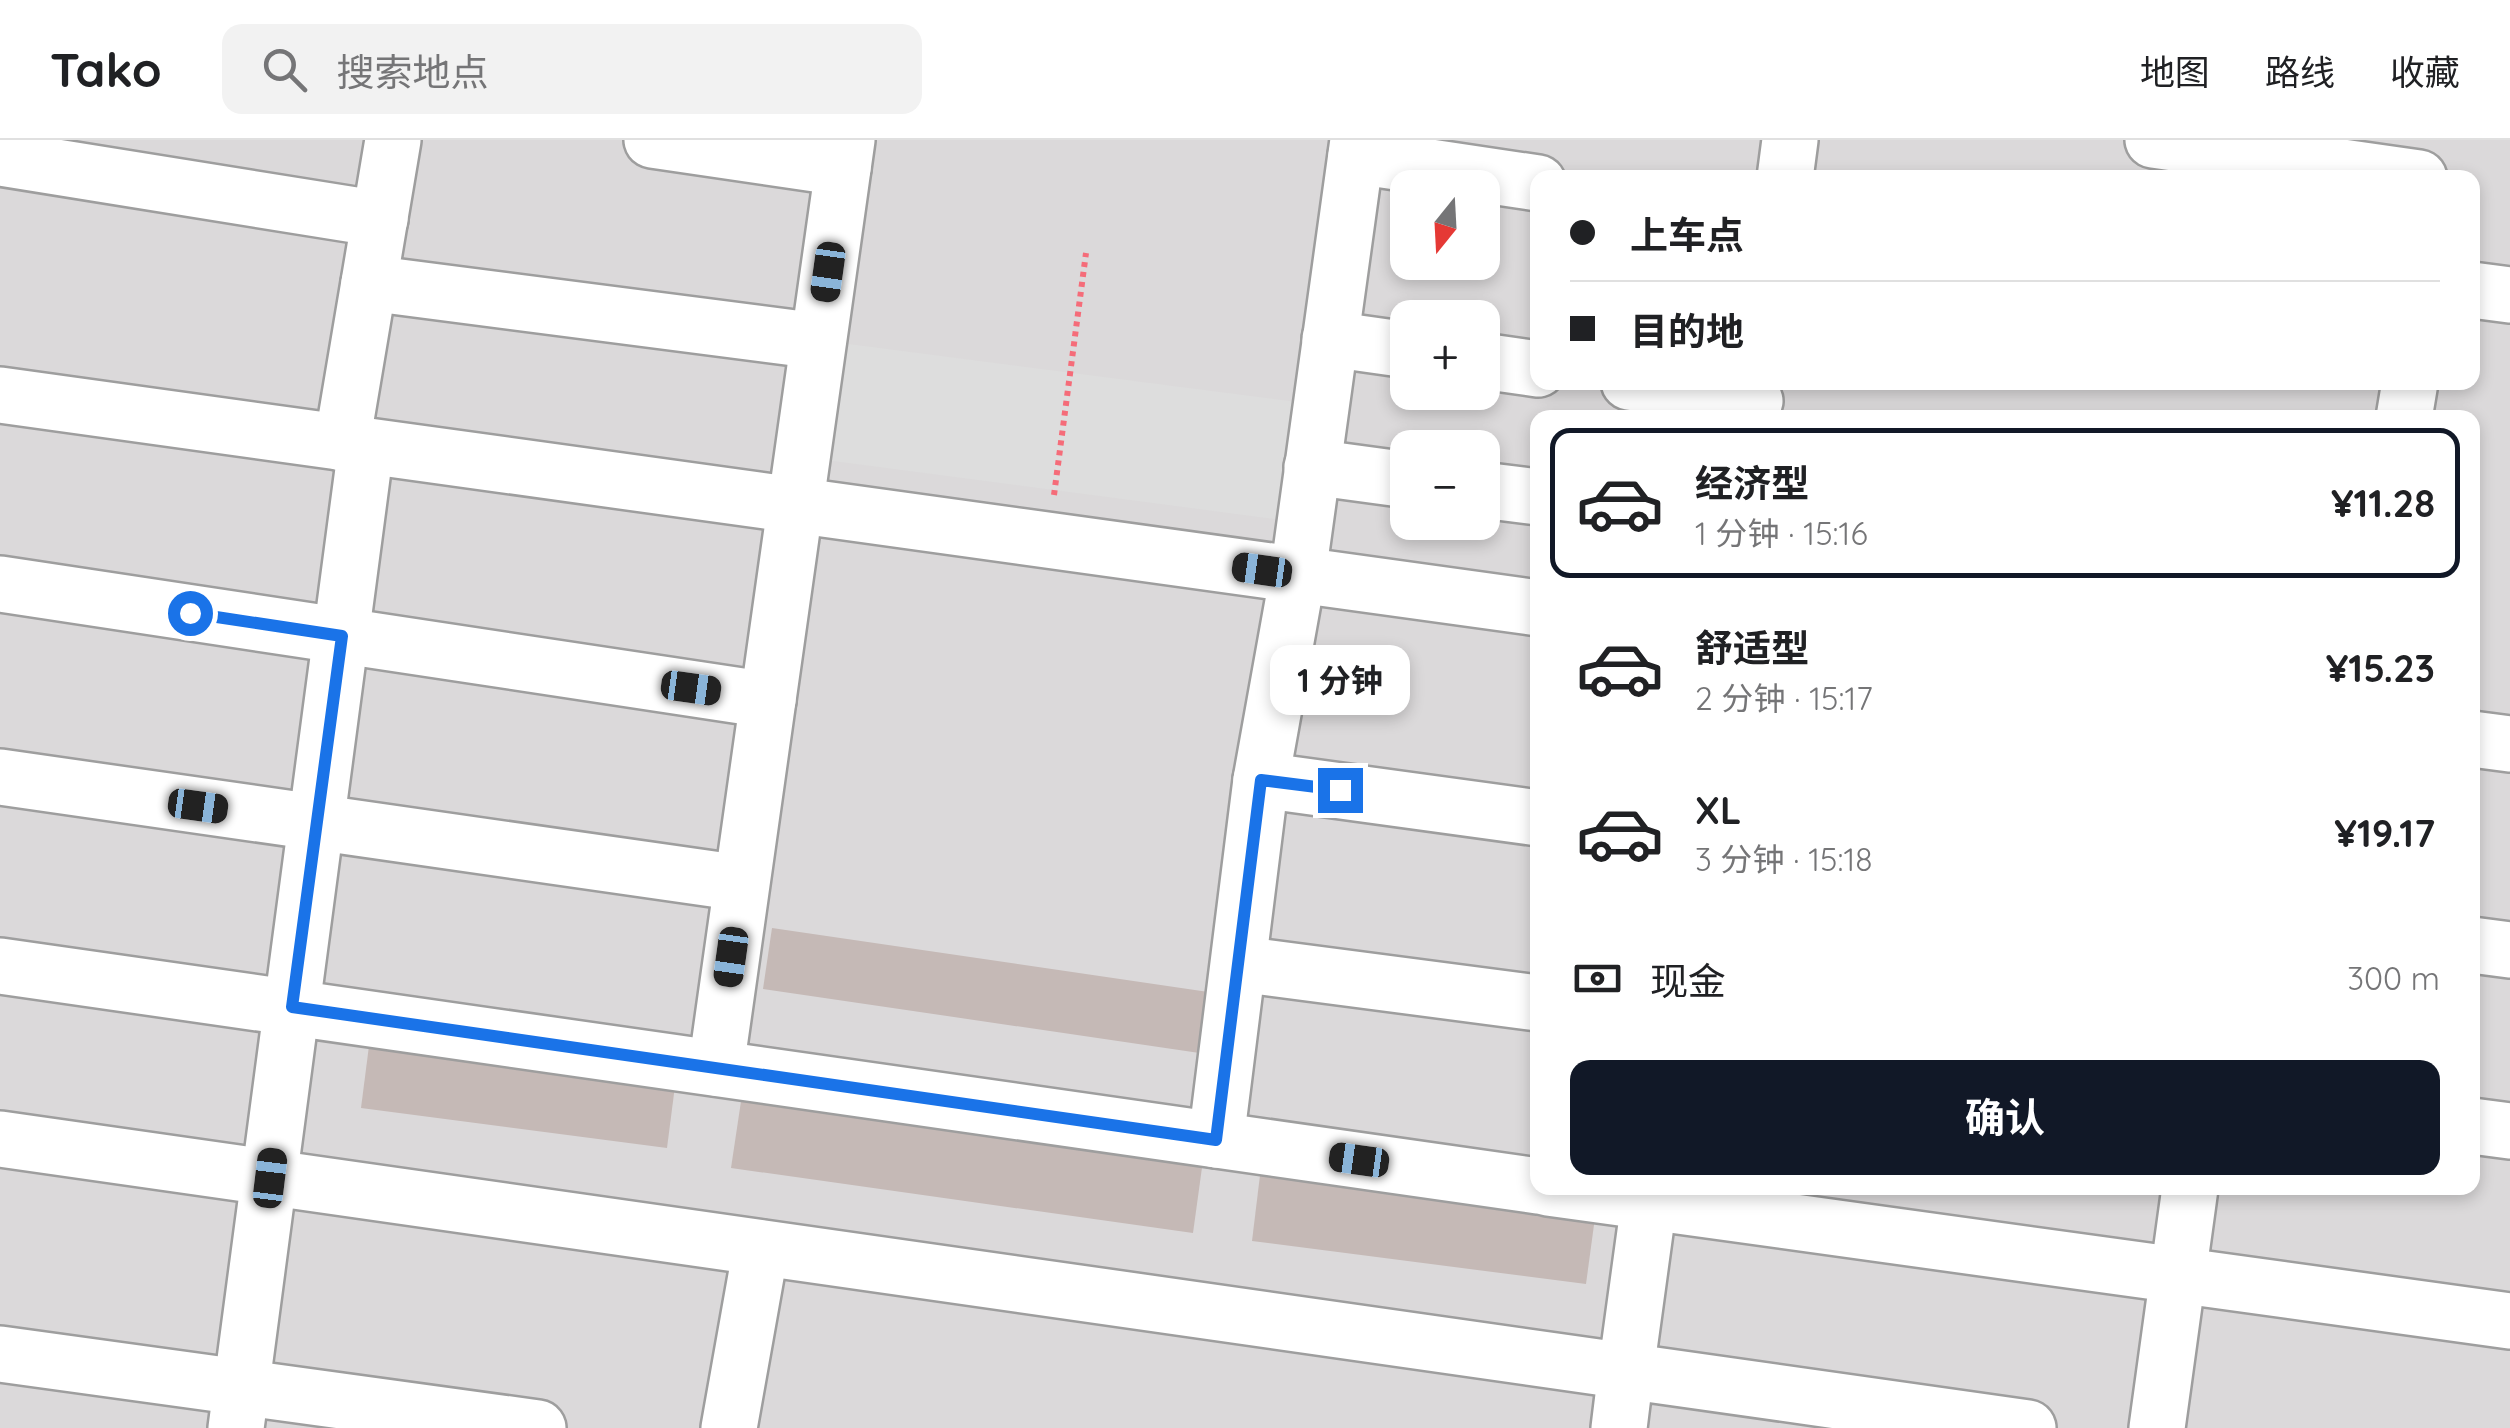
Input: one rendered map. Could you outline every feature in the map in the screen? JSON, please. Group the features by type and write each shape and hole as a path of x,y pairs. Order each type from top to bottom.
{"street":[{"path":"239,1408 342,636 369,283 393,140"},
{"path":"652,140 845,154 716,1068"},
{"path":"1786,170 1790,140"},
{"path":"2153,140 2363,170"},
{"path":"2440,170 2444,140"},
{"path":"1216,1140 1261,780 1298,574 1357,148 1530,181"},
{"path":"0,158 380,220"},
{"path":"369,283 818,342"},
{"path":"2480,291 2510,295"},
{"path":"1330,339 1390,347"},
{"path":"1500,364 1530,368"},
{"path":"1685,390 1755,400"},
{"path":"0,395 1530,607"},
{"path":"1312,467 1390,478"},
{"path":"1500,493 1530,497"},
{"path":"0,584 768,700"},
{"path":"2480,739 2510,744"},
{"path":"0,777 740,883"},
{"path":"1261,780 1530,817"},
{"path":"2480,946 2510,950"},
{"path":"1238,964 1530,1002"},
{"path":"0,966 1530,1185"},
{"path":"2480,1127 2510,1131"},
{"path":"0,1139 2028,1428"},
{"path":"1619,1428 1650,1195 2178,1275 2510,1320"},
{"path":"2157,1428 2189,1195"},
{"path":"729,1428 761,1248"},
{"path":"0,1354 239,1408 538,1428"}],"path":[{"path":"1048,540 1086,253"}],"shaded area":[{"path":"0,140 2510,140 2510,1428 0,1428"},
{"path":"833,342 1305,403 1290,521 818,459"}],"building":[{"path":"772,928 1222,994 1213,1055 763,989"},
{"path":"370,1038 676,1078 667,1148 361,1108"},
{"path":"743,1088 1204,1153 1193,1233 731,1168"},
{"path":"1261,1167 1596,1210 1586,1284 1252,1241"}],"route":[{"path":"190,613 342,636 292,1007 1216,1140 1261,780 1340,790"}]}
